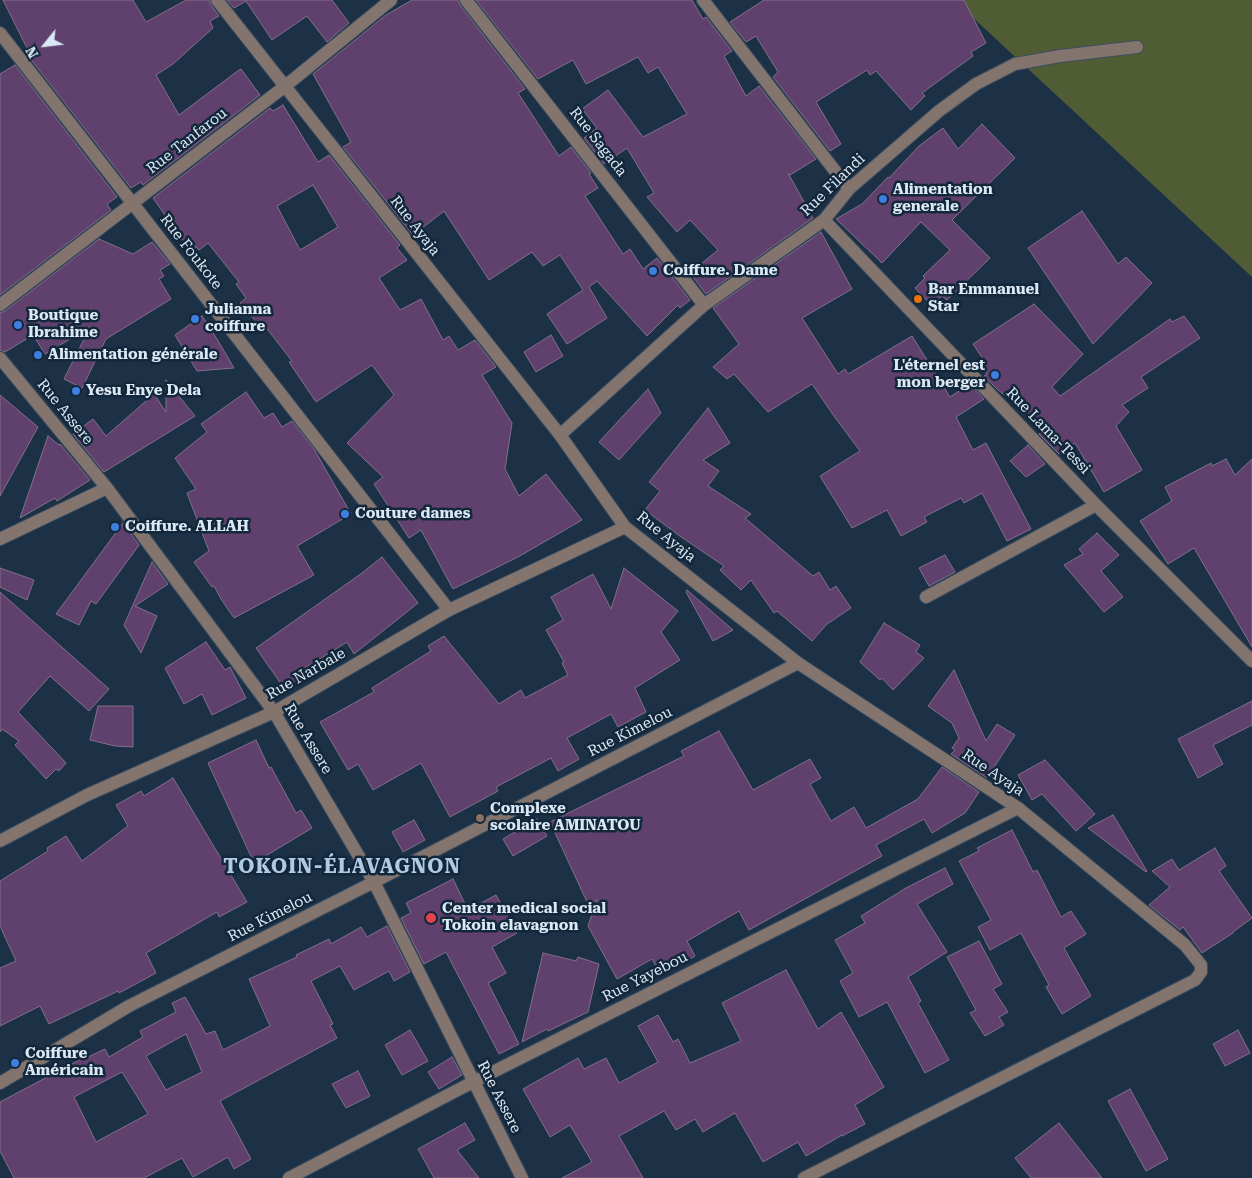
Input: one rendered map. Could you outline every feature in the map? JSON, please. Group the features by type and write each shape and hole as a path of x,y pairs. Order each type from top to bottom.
{"street":[{"name":"Rue Ayaja","path":"217,0 560,435 625,527 798,663 1018,808 1185,945 1201,965 1201,972 1194,980 804,1178"},
{"name":"Rue Tanfarou","path":"0,305 284,87 391,0"},
{"name":"Rue Sagada","path":"466,0 704,304"},
{"path":"703,0 849,189"},
{"name":"Rue Foukote","path":"0,33 449,610"},
{"name":"Rue Filandi","path":"560,435 704,304 824,220 849,189 939,111 976,84 1015,64 1060,56 1138,47"},
{"name":"Rue Lama-Tessi","path":"824,220 1096,506 1252,662"},
{"name":"Rue Assere","path":"0,358 107,488 274,712 374,882 522,1178"},
{"path":"0,539 107,488"},
{"path":"926,597 1096,506"},
{"name":"Rue Narbale","path":"0,841 87,795 274,712 449,610 625,527"},
{"name":"Rue Kimelou","path":"0,1083 129,1006 798,663"},
{"name":"Rue Yayebou","path":"289,1178 473,1082 1018,808"}],"green space":[{"path":"954,0 1252,0 1252,277"}],"building":[{"path":"3,0 133,0 146,22 186,0 209,0 219,16 210,21 213,28 173,64 156,75 179,115 241,69 260,95 143,185 141,182 131,188 29,57 31,56"},
{"path":"227,0 332,0 349,23 327,42 307,16 272,40 246,1 234,8"},
{"path":"412,0 458,0 525,89 518,93 559,156 571,147 591,173 589,174 598,188 585,196 623,254 630,249 643,269 657,258 690,300 680,308 678,305 647,336 597,281 589,287 607,318 567,344 547,314 583,290 560,255 543,266 532,252 489,280 444,211 413,235 343,147 351,142 313,74 386,15"},
{"path":"476,0 692,0 703,19 706,17 732,51 724,56 746,96 759,86 816,159 790,175 788,173 813,218 706,294 690,273 718,250 690,220 677,232 647,197 654,193 627,148 604,164 584,138 597,128 582,109 608,90 643,137 687,114 658,67 648,73 638,57 586,84 573,60 538,79"},
{"path":"764,0 964,0 986,43 971,52 973,56 922,93 925,96 911,110 876,71 870,75 867,70 816,102 841,144 830,151 773,77 778,72 756,36 746,42 730,22"},
{"path":"15,65 117,197 107,204 111,210 0,295 0,74"},
{"path":"283,105 318,162 329,155 400,245 397,248 407,260 379,278 400,310 421,299 443,340 449,336 458,350 475,340 496,367 482,375 512,423 505,469 519,496 546,474 582,520 518,557 453,589 421,530 409,538 374,484 383,477 347,443 394,395 372,365 316,402 289,362 292,361 261,321 258,324 240,303 246,298 236,284 239,282 208,243 199,250 196,247 192,250 173,229 153,198 270,108 273,111","holes":["313,185 338,227 300,250 277,206"]},
{"path":"982,124 1015,158 952,220 990,258 947,300 942,296 932,306 915,288 925,278 923,276 950,250 921,222 882,263 836,219 862,204 919,146 943,128 958,149"},
{"path":"1082,211 1118,264 1126,257 1152,283 1093,344 1028,248"},
{"path":"821,232 852,289 802,318 838,374 845,369 848,374 912,336 950,397 970,384 984,399 956,417 973,450 986,443 1031,529 1007,541 982,493 964,503 961,498 924,517 927,522 901,536 887,510 852,528 820,476 860,451 812,384 768,412 734,374 727,379 713,367 739,344 713,308"},
{"path":"99,239 133,254 152,242 170,264 160,270 164,276 159,279 171,299 106,339 82,388 64,379 90,327 45,354 33,335 5,352 0,350 0,313"},
{"path":"1034,304 1083,354 1052,387 1060,396 1170,319 1172,322 1184,316 1200,338 1141,377 1148,388 1122,405 1129,412 1116,426 1142,470 1104,492 1075,443 1059,454 1039,434 1046,427 998,390 984,376 987,374 980,367 985,362 973,344"},
{"path":"202,316 234,368 197,371 175,335"},
{"path":"551,335 563,356 536,372 524,352"},
{"path":"166,380 195,416 104,472 73,434 93,419 106,436 154,394 166,412"},
{"path":"648,389 661,413 619,460 599,442"},
{"path":"246,392 264,418 273,413 282,427 292,421 314,449 351,514 297,546 314,575 234,618 214,586 212,587 194,562 209,551 187,493 196,489 175,458 207,432 201,424"},
{"path":"0,395 38,427 0,496"},
{"path":"708,408 730,443 703,460 719,471 708,486 751,514 745,518 813,576 819,572 830,590 836,586 851,608 827,624 812,641 777,611 774,613 751,580 741,590 720,570 724,566 645,510 660,491 649,482"},
{"path":"48,436 60,444 90,480 57,501 55,498 20,518"},
{"path":"1028,445 1045,464 1026,477 1010,461"},
{"path":"1226,459 1235,475 1252,459 1252,647 1194,548 1168,564 1140,521 1172,501 1165,487 1211,463 1212,466"},
{"path":"123,523 139,545 96,604 91,601 79,625 56,614"},
{"path":"1097,533 1119,555 1101,571 1123,597 1104,612 1064,565 1083,554 1079,549"},
{"path":"945,555 955,572 929,586 919,568"},
{"path":"382,557 418,603 354,654 347,642 300,671 304,678 286,691 256,648"},
{"path":"152,562 168,584 135,606 157,616 141,653 124,625"},
{"path":"0,568 34,580 27,600 0,587"},
{"path":"624,568 678,611 661,632 680,660 635,688 646,712 618,727 611,714 567,738 579,759 558,771 551,758 496,787 498,791 450,817 421,763 373,790 358,764 348,770 320,722 374,692 372,688 431,651 428,646 444,636 499,704 521,690 525,698 568,675 562,663 564,662 546,630 563,620 551,597 593,574 611,609"},
{"path":"687,590 733,630 713,641 686,592"},
{"path":"0,592 109,689 89,711 50,676 18,712 66,763 59,771 56,769 46,779 15,745 19,741 2,729 0,732"},
{"path":"884,623 920,645 916,652 924,658 893,690 882,678 880,680 860,662"},
{"path":"206,642 225,670 230,667 246,698 212,715 202,694 184,704 165,668"},
{"path":"954,670 986,741 997,724 1015,735 987,778 951,754 955,750 952,748 959,738 952,723 928,706"},
{"path":"1252,701 1252,725 1213,745 1223,764 1198,778 1178,739"},
{"path":"98,706 133,706 133,747 115,746 90,740"},
{"path":"719,731 753,790 810,759 821,778 810,784 831,821 854,807 866,828 918,799 942,767 979,792 965,813 932,833 924,819 876,845 882,856 749,930 739,911 687,941 695,956 661,975 652,959 617,979 588,926 597,900 588,904 550,822 684,756 681,751"},
{"path":"256,740 269,768 271,767 296,813 301,810 312,828 254,863 208,763"},
{"path":"1045,760 1095,814 1076,831 1042,794 1032,800 1018,775"},
{"path":"173,778 247,902 219,917 217,912 146,953 156,973 119,993 118,991 49,1024 40,1006 0,1026 0,968 16,961 0,926 0,881 48,851 47,848 66,836 82,861 128,826 116,805 141,791 144,796"},
{"path":"1113,815 1147,871 1146,872 1088,828"},
{"path":"537,819 547,836 513,856 503,839"},
{"path":"414,820 425,840 403,852 392,832"},
{"path":"1012,830 1033,872 1037,870 1061,917 1071,911 1086,934 1064,948 1091,996 1062,1014 1046,987 1049,985 1021,933 990,950 978,927 991,920 959,861 979,851 977,848"},
{"path":"1215,848 1226,866 1219,871 1252,918 1202,953 1183,927 1180,930 1149,905 1170,887 1152,871 1172,859 1179,870"},
{"path":"945,868 953,884 917,904 947,952 908,977 921,1001 918,1003 949,1060 925,1073 887,1002 859,1017 840,981 853,973 835,940 865,923 861,916 906,888"},
{"path":"453,879 468,910 496,895 517,933 492,947 506,973 488,983 519,1044 499,1054 446,952 424,964 401,918 411,913 406,903"},
{"path":"387,926 410,972 394,981 389,971 354,990 340,966 311,981 333,1024 330,1025 337,1038 220,1101 251,1159 234,1169 228,1157 193,1177 182,1158 144,1178 14,1178 0,1151 0,1102 85,1057 105,1049 109,1057 143,1037 140,1031 176,1012 172,1003 185,997 206,1034 215,1031 223,1050 270,1026 249,979 297,957 296,955 329,939 331,944 361,927 367,937","holes":["186,1034 202,1072 166,1090 146,1056","122,1072 148,1114 96,1142 74,1097"]},
{"path":"979,941 1002,984 993,989 1008,1012 999,1017 1004,1025 985,1036 970,1013 976,1010 947,957"},
{"path":"543,953 576,961 578,957 599,964 588,1012 522,1042"},
{"path":"786,970 818,1029 841,1012 884,1087 855,1105 865,1124 806,1156 798,1142 763,1162 735,1113 703,1132 695,1119 676,1130 664,1111 619,1136 643,1178 562,1178 592,1162 570,1125 550,1137 523,1089 578,1058 584,1069 606,1058 619,1083 658,1062 638,1026 658,1015 673,1042 678,1039 690,1063 741,1041 722,1003"},
{"path":"410,1030 428,1061 402,1075 385,1045"},
{"path":"1238,1030 1250,1053 1225,1066 1213,1044"},
{"path":"452,1057 462,1075 439,1089 428,1072"},
{"path":"358,1071 370,1096 346,1108 332,1084"},
{"path":"1130,1089 1168,1159 1146,1171 1108,1101"},
{"path":"465,1123 475,1140 457,1150 479,1178 434,1178 418,1149"},
{"path":"1059,1123 1102,1178 1031,1178 1015,1158"}],"place":[{"name":"Alimentation generale","path":"883,199"},
{"name":"Coiffure. Dame","path":"653,271"},
{"name":"Bar Emmanuel Star","path":"918,299"},
{"name":"Julianna coiffure","path":"195,319"},
{"name":"Boutique Ibrahime","path":"18,325"},
{"name":"Alimentation générale","path":"38,355"},
{"name":"L'éternel est mon berger","path":"995,375"},
{"name":"Yesu Enye Dela","path":"76,391"},
{"name":"Couture dames","path":"345,514"},
{"name":"Coiffure. ALLAH","path":"115,527"},
{"name":"Complexe scolaire AMINATOU","path":"480,818"},
{"name":"Center medical social Tokoin elavagnon","path":"431,918"},
{"name":"Coiffure Américain","path":"15,1063"}],"district":[{"name":"TOKOIN-ÉLAVAGNON","path":"342,867"}]}
